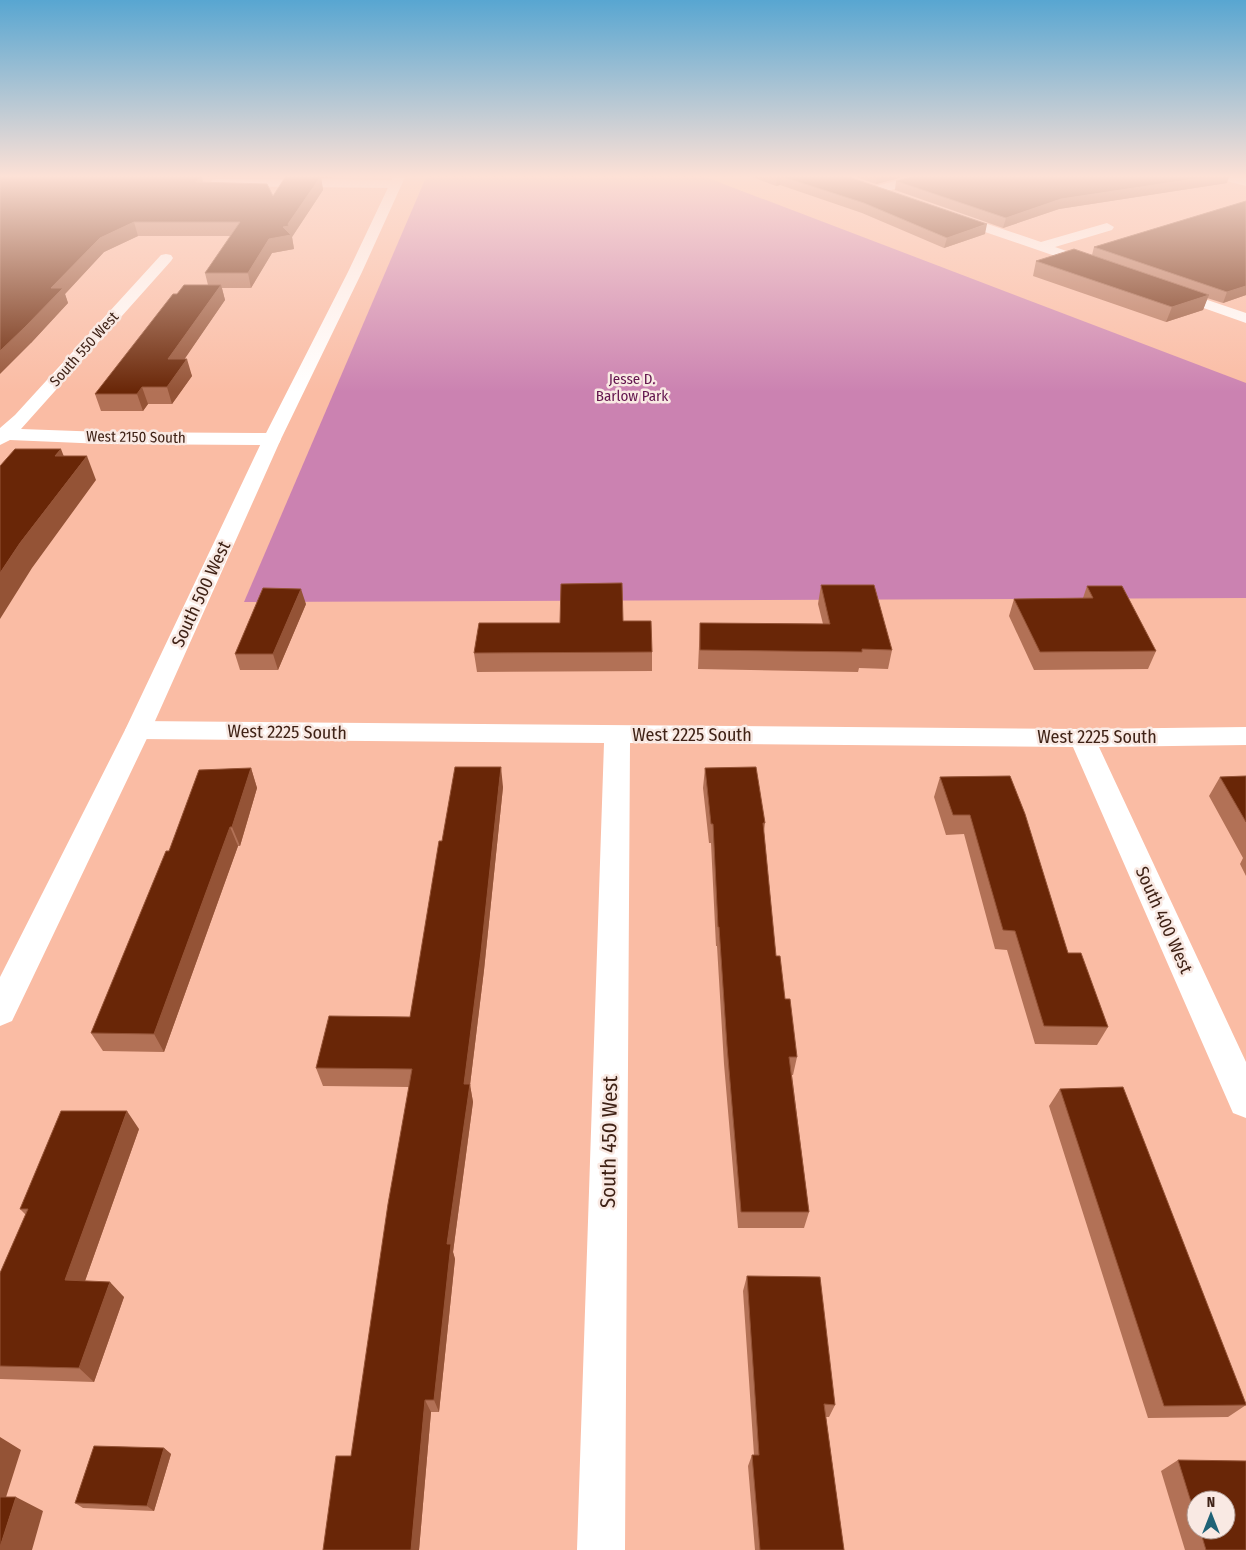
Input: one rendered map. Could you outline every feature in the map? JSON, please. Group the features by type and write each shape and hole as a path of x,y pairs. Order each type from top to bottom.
{"street":[{"name":"South 500 West","path":"0,1011 138,730 272,439 366,247"},
{"path":"1042,247 1106,270"},
{"name":"South 550 West","path":"2,435 166,258"},
{"path":"1153,286 1246,318"},
{"name":"West 2150 South","path":"2,435 272,439"},
{"name":"West 2225 South","path":"138,730 1082,738 1246,736"},
{"name":"South 450 West","path":"601,1550 617,735"},
{"name":"South 400 West","path":"1082,738 1246,1102"}],"green space":[{"name":"Jesse D. Barlow Park","path":"396,247 890,247 1246,383 1246,598 244,602"}],"building":[{"path":"0,247 91,247 51,288 63,288 0,351"},
{"path":"223,247 264,247 248,273 205,273"},
{"path":"1095,247 1246,247 1246,286 1227,292"},
{"path":"1074,249 1209,295 1172,307 1036,261"},
{"path":"184,285 221,285 168,359 187,359 167,387 142,387 137,394 95,394 173,294 177,294"},
{"path":"15,449 61,449 55,456 87,456 20,543 0,573 0,466"},
{"path":"622,583 623,621 651,621 652,652 474,653 479,623 560,623 561,584"},
{"path":"821,585 874,585 892,650 862,649 862,652 700,650 700,623 830,624"},
{"path":"1087,586 1122,586 1156,651 1040,652 1014,599 1093,598"},
{"path":"263,588 301,589 273,654 235,654"},
{"path":"455,767 501,767 481,952 464,1084 470,1084 447,1244 451,1244 434,1400 425,1400 411,1550 323,1550 336,1456 351,1456 388,1204 412,1069 316,1068 329,1016 410,1017 439,841 442,841"},
{"path":"756,767 765,823 763,823 776,956 780,956 785,999 790,999 797,1057 789,1057 809,1212 741,1212 718,927 713,824 711,824 705,768"},
{"path":"251,768 232,827 230,827 154,1034 91,1033 166,851 169,851 199,770"},
{"path":"1010,776 1025,814 1068,953 1081,953 1108,1027 1044,1026 1015,931 1003,930 970,815 953,815 940,777"},
{"path":"1246,776 1246,822 1220,777"},
{"path":"1123,1087 1246,1405 1164,1406 1060,1089"},
{"path":"61,1111 127,1111 65,1280 110,1282 79,1368 0,1366 0,1273 28,1209 20,1209"},
{"path":"747,1276 820,1277 835,1405 824,1404 844,1550 760,1550 752,1455 759,1455"},
{"path":"94,1446 164,1448 147,1506 75,1503"},
{"path":"1178,1460 1246,1461 1246,1550 1206,1550 1203,1540 1236,1540 1236,1490 1187,1490"},
{"path":"0,1497 16,1497 0,1547"}]}
